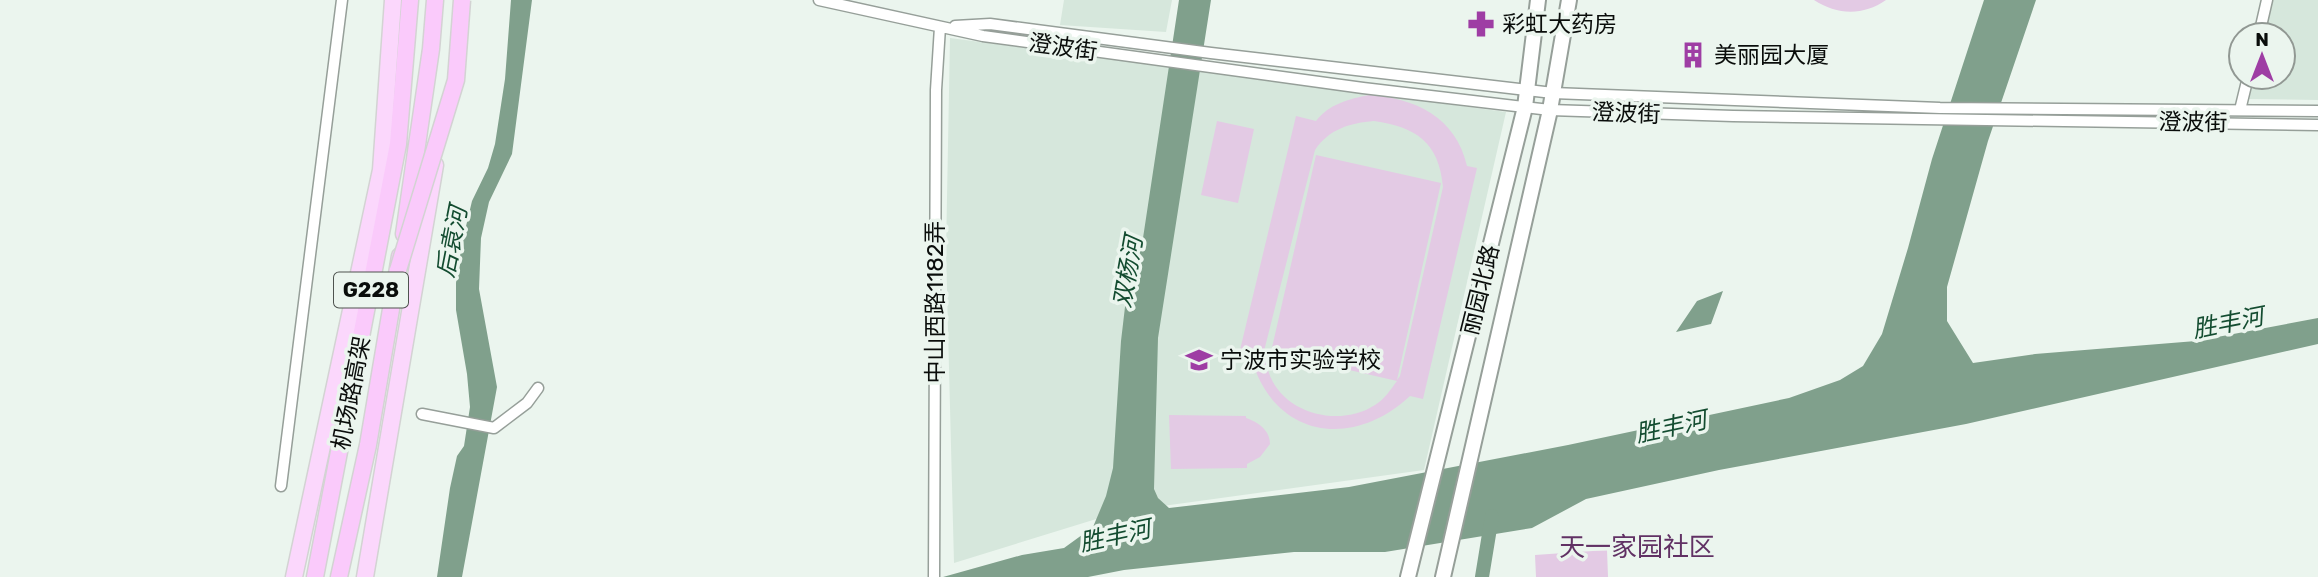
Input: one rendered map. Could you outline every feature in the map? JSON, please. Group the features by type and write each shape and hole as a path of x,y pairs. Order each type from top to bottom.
{"highway":[{"name":"机场路高架","path":"315,577 398,144 410,0"},
{"name":"机场路高架","path":"339,577 368,445 398,270 431,49 435,0"},
{"path":"398,270 456,80 459,0"}],"main road":[{"path":"293,577 381,170 393,0"},
{"path":"365,577 448,88 459,0"},
{"name":"丽园北路","path":"1408,576 1525,107 1538,0"},
{"name":"丽园北路","path":"1443,576 1550,110 1569,0"}],"street":[{"path":"281,486 342,0"},
{"name":"澄波街","path":"819,0 983,36 1550,110 2015,115 2318,125"},
{"path":"2262,21 2267,0"},
{"name":"澄波街","path":"940,27 990,24 1553,93 1940,114"},
{"name":"中山西路1182弄","path":"934,574 936,90 940,27"},
{"path":"2240,110 2245,91"},
{"name":"澄波街","path":"2015,115 2318,111"},
{"path":"422,414 494,428 527,403 538,387"}],"shaded area":[{"path":"1064,0 1172,0 1166,32 1060,25"},
{"path":"1814,0 1886,0 1868,9 1850,12 1832,9"},
{"path":"2273,0 2318,0 2318,100 2249,99 2251,91 2297,91 2297,21 2268,21"},
{"name":"宁波市实验学校","path":"950,38 1506,112 1424,470 1119,512 954,563 946,251"},
{"path":"1369,95 1402,100 1431,113 1454,135 1467,166 1477,168 1423,399 1410,396 1387,414 1363,425 1338,429 1315,427 1294,418 1275,403 1260,381 1250,353 1240,350 1296,116 1316,121 1333,106","holes":["1374,121 1389,124 1423,139 1436,159 1443,187 1400,376 1397,380 1441,183 1316,155 1271,352 1397,381 1381,400 1361,412 1330,416 1314,413 1287,399 1276,387 1268,370 1264,351 1315,150 1333,132 1348,126"]},
{"path":"1217,121 1254,129 1238,203 1201,195"},
{"path":"1169,415 1246,416 1266,431 1270,444 1260,457 1247,464 1247,468 1171,469"},
{"path":"1607,550 1608,577 1536,577 1535,555"}],"water":[{"path":"511,0 532,0 512,154 489,202 481,238 479,289 497,387 462,577 437,577 450,488 457,456 464,446 470,407 456,310 456,283 472,201 488,168 495,144 505,79"},
{"name":"胜丰河","path":"1179,0 1211,0 1158,338 1154,489 1158,498 1169,508 1349,487 1568,445 1789,398 1840,380 1863,366 1882,334 1932,159 1984,0 2036,0 1988,141 1947,287 1947,321 1973,363 2035,354 2196,341 2318,318 2318,344 1966,424 1719,470 1586,499 1532,528 1385,552 1294,552 1124,570 1088,577 943,577 1022,555 1064,548 1093,527 1106,496 1113,468 1127,290 1143,238"},
{"path":"1723,291 1711,324 1676,332 1697,301"}],"waterway":[{"path":"1482,577 1492,516"}],"place":[{"name":"彩虹大药房","path":"1481,24"},
{"name":"美丽园大厦","path":"1693,55"},
{"name":"宁波市实验学校","path":"1199,360"}],"district":[{"name":"天一家园社区","path":"1637,547"}],"water label":[{"name":"后袁河","path":"452,242"},
{"name":"双杨河","path":"1128,272"}]}
